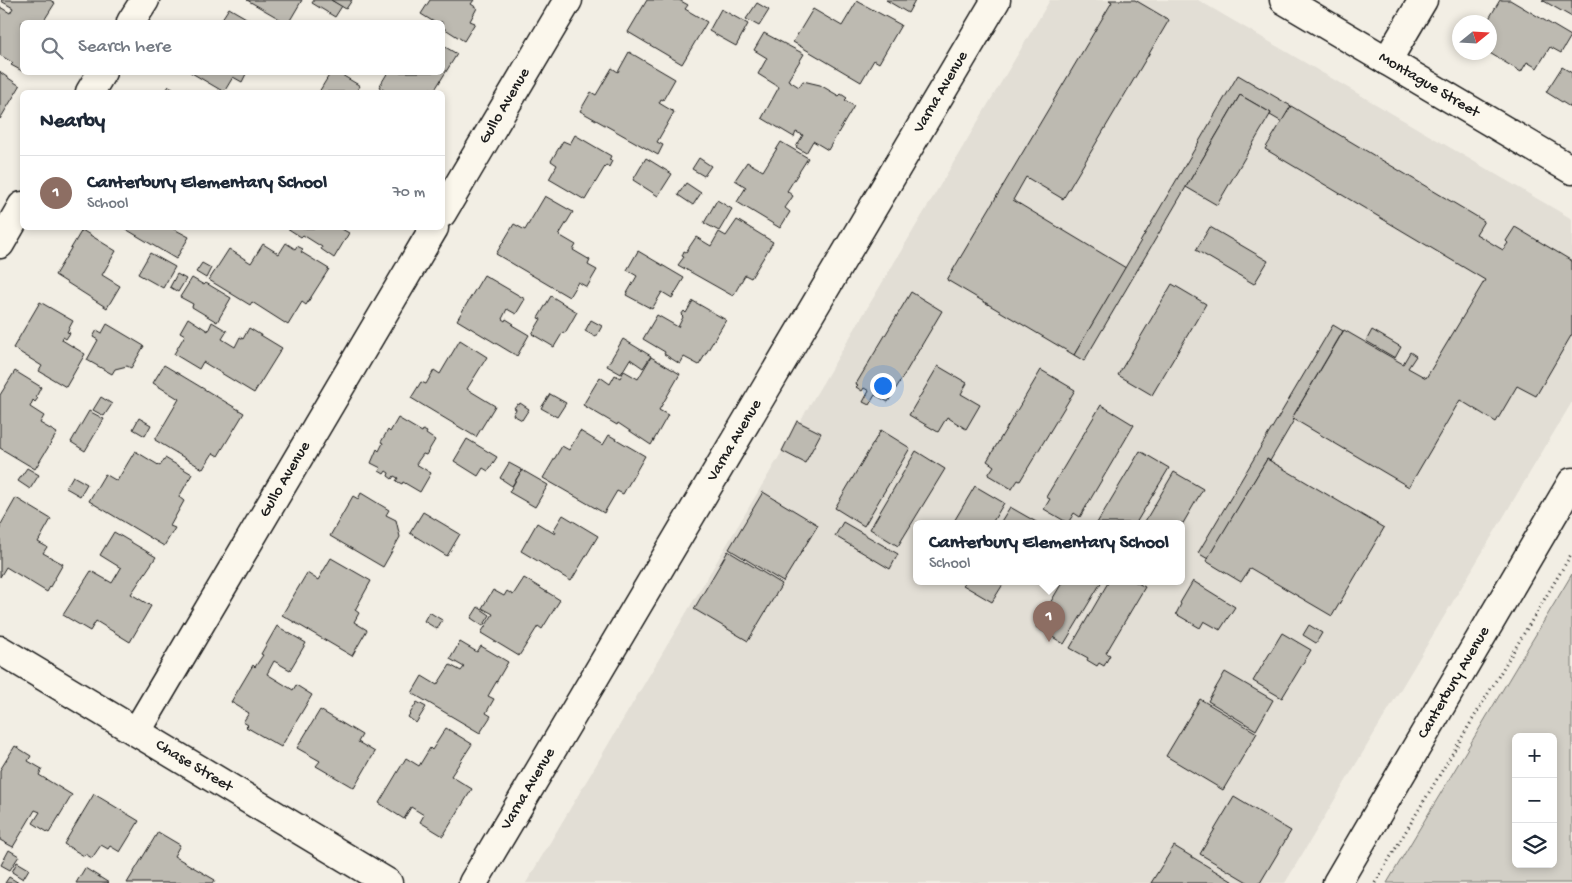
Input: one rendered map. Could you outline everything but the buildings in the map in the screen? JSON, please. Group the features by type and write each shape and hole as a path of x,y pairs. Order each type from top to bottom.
{"street":[{"path":"132,20 145,0"},
{"name":"Gullo Avenue","path":"445,208 568,0"},
{"name":"Varna Avenue","path":"473,883 996,0"},
{"name":"Montague Street","path":"1284,0 1572,170"},
{"path":"1387,61 1423,0"},
{"path":"91,90 100,75"},
{"path":"0,244 20,209"},
{"name":"Gullo Avenue","path":"137,731 433,230"},
{"name":"Canterbury Avenue","path":"1337,883 1572,482"},
{"name":"Chase Street","path":"0,650 388,883"}],"path":[{"path":"1376,883 1572,552"}],"shaded area":[{"path":"1050,0 1198,0 1572,219 1572,402 1285,883 526,883"},
{"path":"1572,574 1572,883 1387,883"}],"place":[{"name":"Canterbury Elementary School","path":"1049,642"}]}
